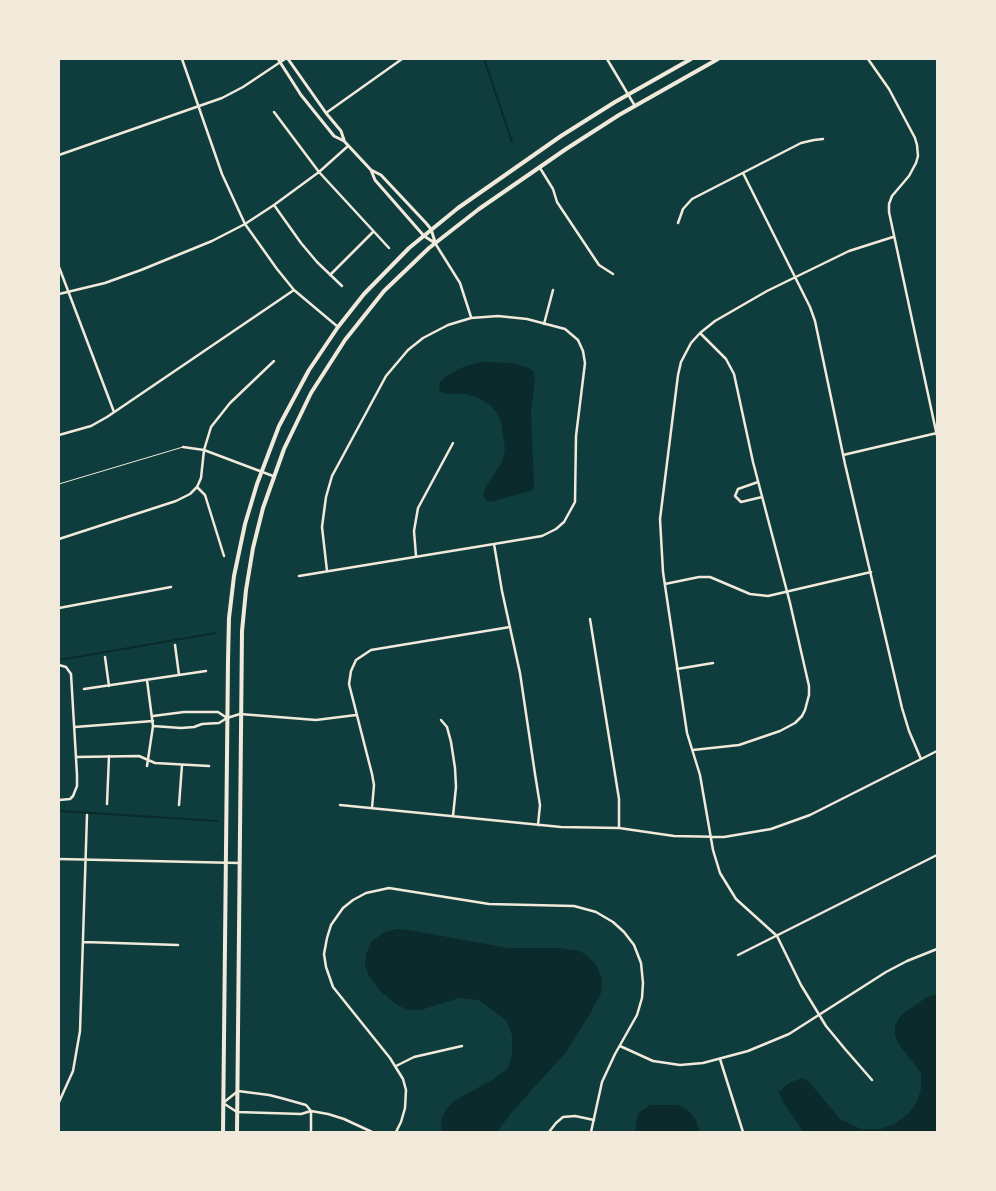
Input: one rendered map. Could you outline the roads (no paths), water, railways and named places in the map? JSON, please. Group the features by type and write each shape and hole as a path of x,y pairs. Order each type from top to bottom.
{"main road":[{"path":"223,1132 228,634 234,576 246,519 261,471 279,426 320,352 338,327 379,278 431,229 518,165 562,136 689,59"},
{"path":"237,1132 242,631 246,590 257,528 273,476 302,411 332,358 357,323 384,291 435,243 539,166 634,106 718,59"}],"street":[{"path":"182,59 222,174 246,224 271,262 294,290 338,327"},
{"path":"59,155 199,107 243,87 279,60 286,59 341,131 344,141 370,170 375,180 424,236 435,243"},
{"path":"326,113 402,59"},
{"path":"607,59 634,106"},
{"path":"843,455 937,434 893,237 889,204 896,190 909,176 916,164 917,145 889,89 868,59"},
{"path":"279,60 307,102 334,136 344,141"},
{"path":"274,112 319,172 389,248"},
{"path":"678,223 683,208 692,199 801,143 823,140"},
{"path":"59,294 105,283 177,257 246,224 274,206 319,172 348,146"},
{"path":"539,166 554,189 557,202 599,265 613,274"},
{"path":"370,170 381,175 431,229 435,243 460,283 471,318"},
{"path":"743,173 816,321 843,455 909,731 921,759"},
{"path":"274,206 301,243 342,286"},
{"path":"330,275 373,232"},
{"path":"872,1080 844,1049 820,1015 777,936 745,908 727,886 715,860 700,775 687,733 660,554 660,519 679,369 686,351 700,333 732,310 849,250 893,237"},
{"path":"59,266 114,412"},
{"path":"59,435 91,426 114,412 294,290"},
{"path":"544,324 553,290"},
{"path":"299,576 542,536 564,522 574,502 576,436 585,363 583,351 578,340 570,332 544,324 498,316 471,318 448,325 423,338 408,350 382,384 332,476 326,497 322,527 327,571"},
{"path":"693,750 739,745 763,738 795,723 805,710 809,695 809,686 758,482 734,374 726,359 700,333"},
{"path":"59,539 184,498 197,487 203,467 204,450 211,427 225,409 274,361"},
{"path":"416,556 414,531 418,508 453,443"},
{"path":"183,447 204,450 273,476"},
{"path":"758,482 738,488 735,496 741,502 762,497"},
{"path":"197,487 205,495 224,556"},
{"path":"494,544 520,673 540,805 538,825"},
{"path":"665,584 700,577 710,577 750,594 768,596 871,572"},
{"path":"59,608 171,588"},
{"path":"590,619 619,799 619,828"},
{"path":"372,808 374,785 372,774 349,684 349,676 356,660 366,652 390,646 510,627"},
{"path":"175,645 179,675"},
{"path":"105,657 109,686"},
{"path":"677,668 713,663"},
{"path":"59,665 66,667 71,674 76,757 76,786 73,796 70,799 59,800"},
{"path":"84,689 206,671"},
{"path":"147,766 153,726 148,680"},
{"path":"153,716 184,712 218,712 227,718"},
{"path":"153,726 188,727 219,723 240,714 316,720 356,715"},
{"path":"441,720 447,728 455,768 456,787 453,816"},
{"path":"74,727 153,721"},
{"path":"340,805 538,825 619,828 674,836 710,837 758,832 792,822 810,815 937,750"},
{"path":"107,804 109,756"},
{"path":"76,757 140,756 154,764 209,766"},
{"path":"179,805 182,765"},
{"path":"59,1102 73,1070 79,1042 87,815"},
{"path":"738,955 937,855"},
{"path":"59,859 239,863"},
{"path":"396,1132 404,1115 405,1086 396,1066 333,988 326,967 326,943 335,919 343,908 353,900 378,889 399,888 490,904 574,906 596,912 608,918 620,928 634,946 641,963 643,976 640,1005 637,1015 602,1082 591,1132"},
{"path":"84,942 178,945"},
{"path":"620,1046 642,1057 660,1062 693,1064 748,1051 776,1040 820,1015 886,972 937,949"},
{"path":"396,1066 414,1057 462,1046"},
{"path":"720,1059 743,1132"},
{"path":"311,1132 311,1111 306,1105 269,1095 238,1091 223,1102 237,1112 301,1114 311,1111 328,1114 372,1132"},
{"path":"549,1132 563,1117 575,1116 594,1120"}],"lane":[{"path":"59,484 183,447"}],"water":[{"path":"481,362 511,363 529,368 533,371 535,379 531,412 533,490 491,502 487,501 483,496 486,486 502,462 505,449 501,422 490,405 477,397 465,394 442,393 439,389 440,382 445,377 463,367"},
{"path":"397,929 507,948 560,948 580,951 597,966 602,980 601,993 590,1014 567,1051 511,1113 497,1132 442,1132 441,1120 446,1110 454,1101 494,1079 508,1068 512,1055 512,1035 506,1020 478,1000 459,998 421,1010 408,1010 397,1005 380,991 370,978 365,966 366,954 372,941 385,932"},
{"path":"937,994 937,1132 803,1132 782,1100 779,1092 789,1083 802,1078 809,1082 840,1119 861,1129 881,1129 896,1123 909,1113 917,1102 921,1089 921,1073 901,1047 895,1036 895,1026 901,1015 927,997"},
{"path":"650,1105 679,1105 687,1109 696,1120 700,1132 635,1132 638,1113"}],"waterway":[{"path":"484,59 512,142"},
{"path":"59,660 216,633"},
{"path":"59,811 217,821"}]}
